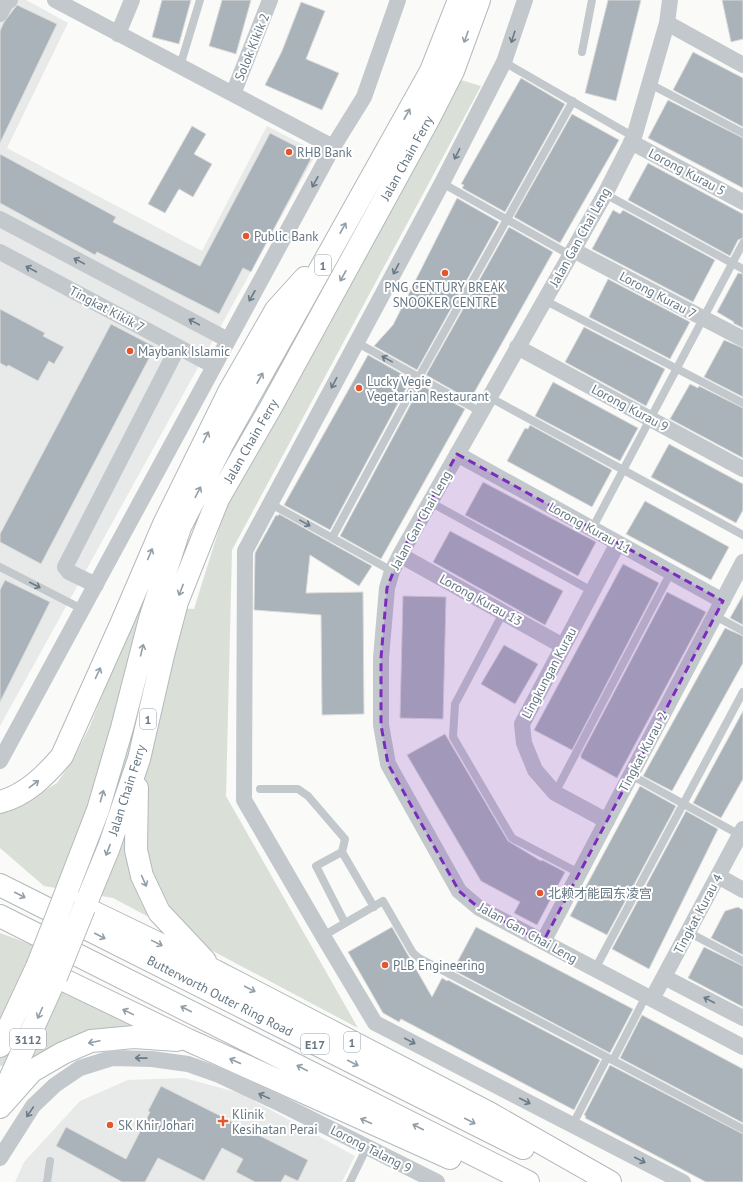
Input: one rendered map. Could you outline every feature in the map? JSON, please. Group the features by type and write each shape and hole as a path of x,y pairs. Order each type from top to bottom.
{"main road":[{"name":"Jalan Chain Ferry","path":"64,898 98,810 122,728 150,619 180,527 223,443 431,71 459,0"},
{"name":"Jalan Chain Ferry","path":"84,908 109,847 139,759 177,602 218,499 274,400 454,71 480,0"},
{"path":"0,802 20,794 34,784 47,774 62,756 164,524 229,392 276,310 332,248"},
{"path":"139,759 136,850 142,876 159,912 215,971"},
{"name":"Butterworth Outer Ring Road","path":"0,886 590,1182"},
{"name":"1","path":"37,967 64,898 215,971 489,1113 610,1182"},
{"name":"1","path":"56,977 84,908"},
{"name":"Butterworth Outer Ring Road","path":"0,916 528,1182"},
{"path":"37,967 188,1040 502,1182"},
{"name":"3112","path":"0,1046 37,967"},
{"name":"3112","path":"0,1101 56,977"},
{"path":"0,1107 32,1071 63,1053 91,1041 134,1037 188,1040"}],"street":[{"path":"0,14 6,3 10,0"},
{"path":"118,34 132,0"},
{"name":"Solok Kikik 2","path":"233,94 270,0"},
{"path":"0,761 333,147 364,97 398,0"},
{"path":"525,0 504,62 442,183 245,551 244,800 375,1023 683,1182"},
{"name":"Jalan Gan Chai Leng","path":"670,0 667,23 633,139 605,194 517,347 392,571 387,588 381,658 381,725 388,764 459,891 479,908 743,1047"},
{"path":"61,1 118,34 333,147"},
{"path":"667,23 743,65"},
{"name":"Lorong Kurau 5","path":"633,139 743,202"},
{"path":"0,220 228,340"},
{"name":"Tingkat Kikik 7","path":"0,252 214,366"},
{"name":"Lorong Kurau 7","path":"571,253 743,339"},
{"path":"96,585 69,572 65,567 178,347"},
{"name":"Lorong Kurau 9","path":"517,347 743,469"},
{"name":"Lorong Kurau 11","path":"457,454 723,601"},
{"name":"Lingkungan Kurau","path":"607,821 555,793 535,770 524,743 522,724 562,646 618,543"},
{"name":"Lorong Kurau 13","path":"400,555 562,646"},
{"name":"Tingkat Kurau 2","path":"543,942 743,562"},
{"name":"Tingkat Kurau 4","path":"649,998 664,977 741,832"},
{"path":"718,876 743,890"},
{"path":"664,977 743,1018"},
{"name":"Lorong Talang 9","path":"0,1158 33,1106 55,1085 80,1068 112,1058 152,1059 188,1064 219,1075 281,1104 437,1182"}],"lane":[{"path":"180,66 200,0"},
{"path":"582,52 592,0"},
{"path":"504,62 573,101 633,139"},
{"path":"650,84 743,133"},
{"path":"332,538 419,377 573,101"},
{"path":"442,183 507,220 571,253"},
{"path":"605,194 743,269"},
{"path":"592,529 743,243"},
{"path":"544,300 743,403"},
{"path":"356,342 481,412"},
{"path":"490,397 743,535"},
{"path":"430,502 592,591"},
{"path":"271,504 392,571"},
{"path":"0,567 82,609"},
{"path":"555,793 671,572"},
{"path":"503,613 456,704 453,737 512,838 579,873"},
{"path":"715,616 743,631"},
{"path":"595,969 743,692"},
{"path":"631,775 683,804 741,832"},
{"path":"260,789 298,789 308,796 345,839 342,852 374,907"},
{"path":"342,852 316,866 345,923"},
{"path":"323,936 383,902 413,953 419,958 743,1129"},
{"path":"688,932 743,961"},
{"path":"572,1126 610,1059 649,998"},
{"path":"350,1182 368,1147"},
{"path":"47,1182 50,1161"}],"highlighted area":[{"path":"457,454 723,601 543,942 479,908 459,891 388,764 381,725 381,658 387,588 400,555"}],"shaded area":[{"path":"0,0 26,0 68,23 7,148 202,251 267,126 317,152 0,726"},
{"path":"461,80 481,86 232,550 226,796 358,1028 113,898 44,886 0,848 0,811 20,806 57,783 74,758 90,726 125,637 141,606 194,609 224,513 244,473"},
{"path":"0,933 41,948 30,966 144,1025 109,1028 58,1047 32,1062 0,1066"},
{"path":"184,1078 240,1093 355,1156 342,1182 15,1182 24,1162 80,1101 128,1080"}],"building":[{"path":"162,0 191,0 179,44 152,37"},
{"path":"222,0 251,0 236,54 209,46"},
{"path":"608,0 641,0 616,101 585,93"},
{"path":"722,0 743,0 743,39 731,42"},
{"path":"301,2 325,11 306,59 339,73 322,110 265,85 282,51"},
{"path":"17,5 57,24 0,143 0,31 4,22"},
{"path":"693,52 743,78 743,127 673,90"},
{"path":"521,78 565,104 505,212 462,188 464,185 461,184"},
{"path":"668,100 743,138 743,188 648,138"},
{"path":"572,114 619,140 560,243 514,217"},
{"path":"192,126 206,134 194,154 212,164 193,197 179,189 165,213 148,204"},
{"path":"270,133 313,155 251,272 243,268 219,314 97,252 95,255 0,203 0,154 116,217 113,222 200,266"},
{"path":"648,163 743,214 743,238 738,240 730,256 628,200"},
{"name":"PNG CENTURY BREAK SNOOKER CENTRE","path":"457,198 499,222 417,370 374,346 393,325"},
{"path":"613,210 620,214 623,210 715,260 693,302 592,249"},
{"path":"509,227 553,252 470,400 426,375"},
{"path":"738,273 743,274 743,328 717,312"},
{"path":"608,279 690,322 670,359 589,317"},
{"path":"0,309 45,333 43,336 64,347 54,364 49,361 38,381 8,365 7,367 0,363"},
{"path":"111,324 155,347 41,564 0,542 0,534"},
{"path":"584,327 665,369 646,406 565,362"},
{"path":"724,340 743,348 743,397 704,377"},
{"path":"368,355 411,379 330,530 284,505"},
{"path":"553,382 638,428 620,461 535,416"},
{"path":"690,384 698,388 699,386 743,408 743,458 670,419"},
{"path":"421,385 465,409 381,559 340,536"},
{"path":"530,425 612,470 592,507 507,461 525,428 528,429"},
{"path":"669,444 743,484 743,510 736,523 651,477"},
{"path":"483,482 596,542 578,576 465,515"},
{"path":"645,501 729,547 711,580 626,534"},
{"path":"279,514 372,566 359,586 310,555 306,593 363,592 364,714 322,715 321,615 254,610 255,553 276,515 278,516"},
{"path":"450,531 563,591 545,625 433,562"},
{"path":"623,564 659,583 572,750 534,730"},
{"path":"5,580 50,602 0,702 0,590"},
{"path":"667,592 706,612 617,778 581,758 581,755"},
{"path":"743,595 743,625 730,618"},
{"path":"403,596 446,597 443,719 400,718"},
{"path":"725,628 743,636 743,663 672,791 643,776"},
{"path":"504,645 538,664 515,704 481,684"},
{"path":"743,711 743,779 721,818 693,803"},
{"path":"445,734 508,841 541,861 542,860 565,872 537,925 514,913 520,902 481,881 407,755"},
{"path":"640,786 676,806 607,935 570,916"},
{"path":"686,811 718,829 649,969 612,949"},
{"path":"738,907 743,910 743,955 711,938 725,911"},
{"path":"392,927 432,997 442,978 447,981 448,980 600,1060 574,1110 401,1019 399,1022 383,1013 348,952"},
{"path":"476,927 633,1009 610,1053 453,970"},
{"path":"704,947 743,966 743,1007 688,978"},
{"path":"642,1015 743,1069 743,1123 620,1058"},
{"path":"610,1065 743,1134 743,1182 706,1182 585,1118 586,1116 584,1115"},
{"path":"161,1086 308,1160 298,1181 285,1175 281,1182 255,1182 236,1172 243,1159 222,1148 204,1181 158,1158 145,1182 122,1182 56,1146 66,1127 126,1159 150,1112 148,1111"}],"place":[{"name":"RHB Bank","path":"289,152"},
{"name":"Public Bank","path":"246,236"},
{"name":"PNG CENTURY BREAK SNOOKER CENTRE","path":"445,273"},
{"name":"Maybank Islamic","path":"130,351"},
{"name":"Lucky Vegie Vegetarian Restaurant","path":"359,388"},
{"name":"北赖才能园东凌宫","path":"540,893"},
{"name":"PLB Engineering","path":"385,965"},
{"name":"Klinik Kesihatan Perai","path":"223,1121"},
{"name":"SK Khir Johari","path":"110,1125"}]}
